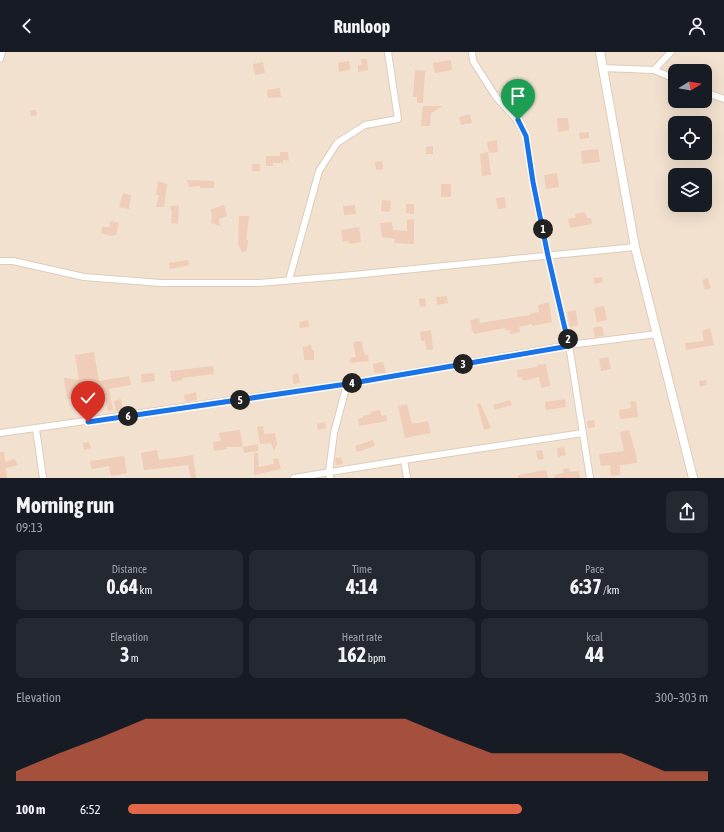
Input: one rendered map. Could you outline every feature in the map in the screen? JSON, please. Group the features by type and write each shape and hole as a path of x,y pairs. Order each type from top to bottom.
{"street":[{"path":"0,59 2,52"},
{"path":"288,280 319,171 337,143 364,125 398,119 388,52"},
{"path":"472,52 473,61 496,97 518,120 526,136 533,182 548,256 569,346 590,478"},
{"path":"600,52 635,247 693,478"},
{"path":"654,70 671,52"},
{"path":"603,68 654,70 668,76"},
{"path":"712,95 724,99"},
{"path":"0,261 18,262 84,277 161,282 258,283 635,247"},
{"path":"0,433 347,384 569,346 657,334"},
{"path":"329,475 334,433 347,384"},
{"path":"36,429 43,478"},
{"path":"294,478 329,475 404,460 583,433"},
{"path":"404,460 406,478"}],"shaded area":[{"path":"0,52 724,52 724,478 0,478"}],"building":[{"path":"361,59 367,59 368,70 358,72 358,65 362,65"},
{"path":"451,60 452,70 435,73 433,63"},
{"path":"349,61 350,70 339,72 338,63"},
{"path":"263,62 265,73 255,75 253,64"},
{"path":"415,70 425,71 423,103 417,103 417,97 413,97"},
{"path":"280,88 281,97 268,98 267,90"},
{"path":"423,106 443,106 431,113 430,126 421,126"},
{"path":"30,110 36,110 37,115 31,116"},
{"path":"470,114 472,123 461,125 459,117"},
{"path":"557,118 568,118 569,130 558,132"},
{"path":"589,132 589,138 580,139 579,133"},
{"path":"497,140 498,152 489,153 487,142"},
{"path":"433,146 433,154 426,154 426,147"},
{"path":"598,149 600,162 582,164 581,151"},
{"path":"280,152 288,152 289,161 283,160 283,163 273,163 273,166 266,166 266,156 280,156"},
{"path":"488,152 491,175 482,176 480,154"},
{"path":"382,161 383,169 376,170 375,162"},
{"path":"252,164 260,164 260,171 252,171"},
{"path":"557,173 559,187 546,189 544,175"},
{"path":"187,180 214,181 214,188 200,188 200,186 189,187"},
{"path":"158,181 167,184 164,207 156,207 159,195 156,195"},
{"path":"441,184 451,184 451,197 441,197"},
{"path":"123,193 131,195 129,209 119,207"},
{"path":"505,197 506,208 498,209 496,198"},
{"path":"382,200 391,201 390,212 381,211"},
{"path":"406,204 414,204 414,214 406,213"},
{"path":"179,205 178,224 171,223 172,213 170,206"},
{"path":"224,205 227,216 219,219 220,226 211,223 211,209"},
{"path":"355,205 356,214 344,215 343,206"},
{"path":"585,212 587,218 591,218 592,224 570,228 568,219 576,218 575,214"},
{"path":"239,216 249,216 246,240 248,240 247,251 242,252 238,244"},
{"path":"414,219 414,244 394,243 395,239 382,237 380,223 392,222 393,230 407,231 407,220"},
{"path":"110,221 119,223 116,235 112,236 101,233 102,227 110,227"},
{"path":"359,227 361,242 349,244 348,241 343,242 341,230"},
{"path":"188,260 189,265 170,269 169,263"},
{"path":"602,277 603,282 594,284 593,278"},
{"path":"708,278 711,288 705,290 702,280"},
{"path":"447,296 448,303 437,305 436,297"},
{"path":"425,298 426,306 420,307 419,299"},
{"path":"549,302 552,322 519,327 520,332 510,334 510,330 506,331 505,328 474,334 472,331 470,320 479,318 480,323 530,315 529,314 539,312 538,305"},
{"path":"604,306 607,320 597,322 594,308"},
{"path":"576,310 578,325 570,327 567,312"},
{"path":"308,320 309,327 300,328 299,322"},
{"path":"602,326 604,336 595,337 593,328"},
{"path":"710,328 714,345 686,350 685,343 704,341 702,331"},
{"path":"431,330 433,349 427,350 425,341 421,341 420,332"},
{"path":"361,341 365,355 368,355 369,361 351,363 350,358 356,357 353,342"},
{"path":"311,345 312,350 314,350 314,360 304,360 303,347"},
{"path":"94,352 99,381 129,376 131,385 109,389 113,410 108,411 104,395 82,399 67,399 64,378 79,380 75,355"},
{"path":"608,357 611,369 601,371 599,359"},
{"path":"383,362 386,373 374,373 373,364"},
{"path":"546,364 550,386 541,388 539,377 523,381 522,377 518,378 517,370"},
{"path":"213,366 214,374 182,378 182,380 172,382 170,371"},
{"path":"154,373 155,381 142,383 141,374"},
{"path":"298,373 300,383 294,384 292,375"},
{"path":"706,380 707,385 700,387 699,381"},
{"path":"196,392 197,400 185,402 184,395"},
{"path":"121,399 123,411 116,412 114,401"},
{"path":"565,399 566,407 546,410 545,402"},
{"path":"510,400 512,405 495,410 493,405"},
{"path":"636,401 638,417 620,419 619,410 631,408 630,402"},
{"path":"480,403 491,428 484,430 477,404"},
{"path":"407,404 412,424 428,421 431,433 405,438 398,406"},
{"path":"380,410 381,416 386,415 387,421 359,426 358,419 371,414 371,412"},
{"path":"594,420 595,427 588,428 587,421"},
{"path":"325,422 326,428 318,430 317,424"},
{"path":"263,426 264,434 275,433 277,444 274,451 271,443 260,444 257,427"},
{"path":"240,430 243,447 226,447 227,449 214,451 213,442 221,441 219,433"},
{"path":"629,430 637,463 620,465 620,475 611,476 610,465 601,466 599,454 624,451 620,432"},
{"path":"373,440 375,446 357,452 355,446"},
{"path":"89,442 91,448 84,450 83,443"},
{"path":"258,444 258,451 244,453 243,447"},
{"path":"564,447 566,455 558,457 557,448"},
{"path":"157,450 159,460 193,455 196,478 191,478 188,465 144,470 141,453"},
{"path":"542,450 544,459 538,460 536,451"},
{"path":"0,452 4,452 5,462 14,459 18,465 6,468 7,478 0,478"},
{"path":"254,453 258,453 259,467 274,464 273,459 278,458 281,469 254,475"},
{"path":"124,456 127,473 111,476 109,466 92,469 90,461"},
{"path":"341,457 343,464 336,465 335,458"},
{"path":"569,468 570,472 579,471 580,478 555,478 554,475 564,473 563,469"},
{"path":"546,470 548,478 518,478 518,475"}],"route":[{"path":"88,422 347,384 569,346 548,256 533,182 526,136 518,120"}]}
